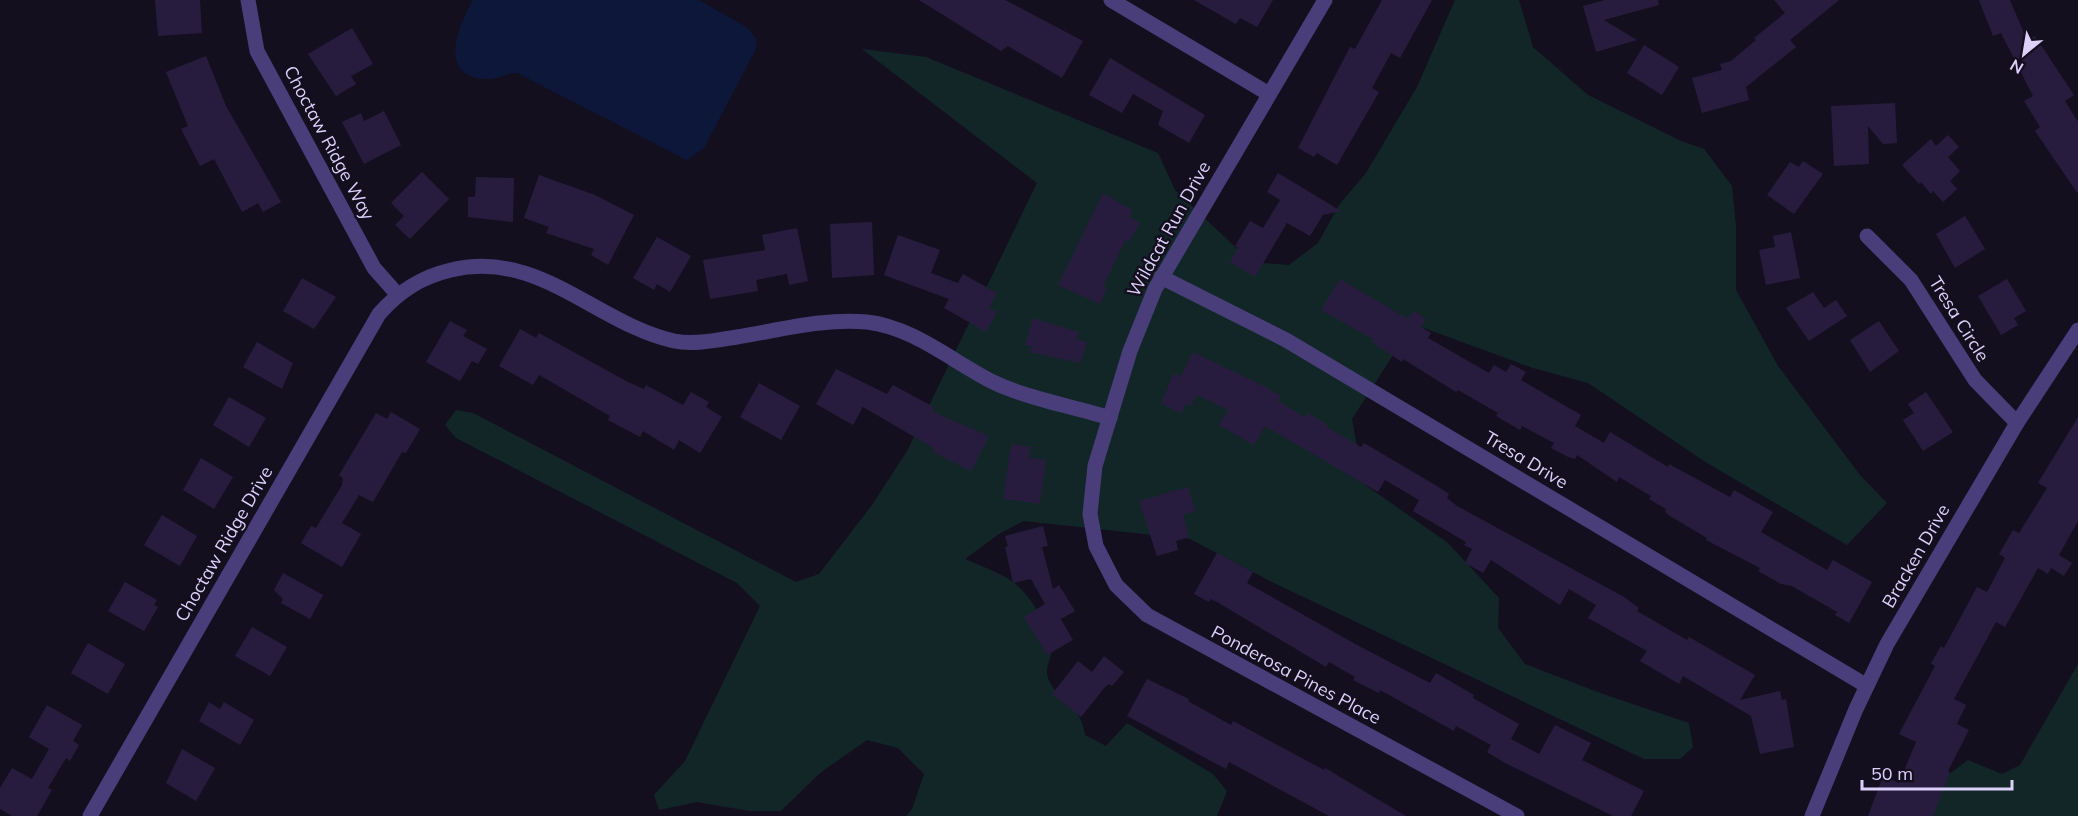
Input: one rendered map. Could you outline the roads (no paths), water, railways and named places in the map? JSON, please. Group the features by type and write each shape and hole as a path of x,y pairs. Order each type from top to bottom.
{"street":[{"name":"Choctaw Ridge Way","path":"248,0 257,51 374,268 397,294"},
{"path":"1110,0 1269,94"},
{"name":"Wildcat Run Drive","path":"1093,531 1090,514 1093,475 1137,331 1161,277 1325,0"},
{"name":"Tresa Circle","path":"1867,236 1911,280 1975,380 2017,423"},
{"path":"397,294 441,273 467,266 503,267 540,277 647,333 677,341 714,341 841,320 871,323 904,333 994,382 1110,418"},
{"name":"Tresa Drive","path":"1161,277 1286,340 1867,686"},
{"name":"Choctaw Ridge Drive","path":"90,816 379,314 397,294"},
{"name":"Bracken Drive","path":"1812,816 1867,686 1891,637 2017,423 2078,330"},
{"name":"Ponderosa Pines Place","path":"1093,531 1112,579 1147,615 1517,816"}],"water":[{"path":"473,0 699,0 748,28 756,39 756,49 704,148 687,160 517,73 486,79 471,76 461,69 456,60 458,36"}]}
